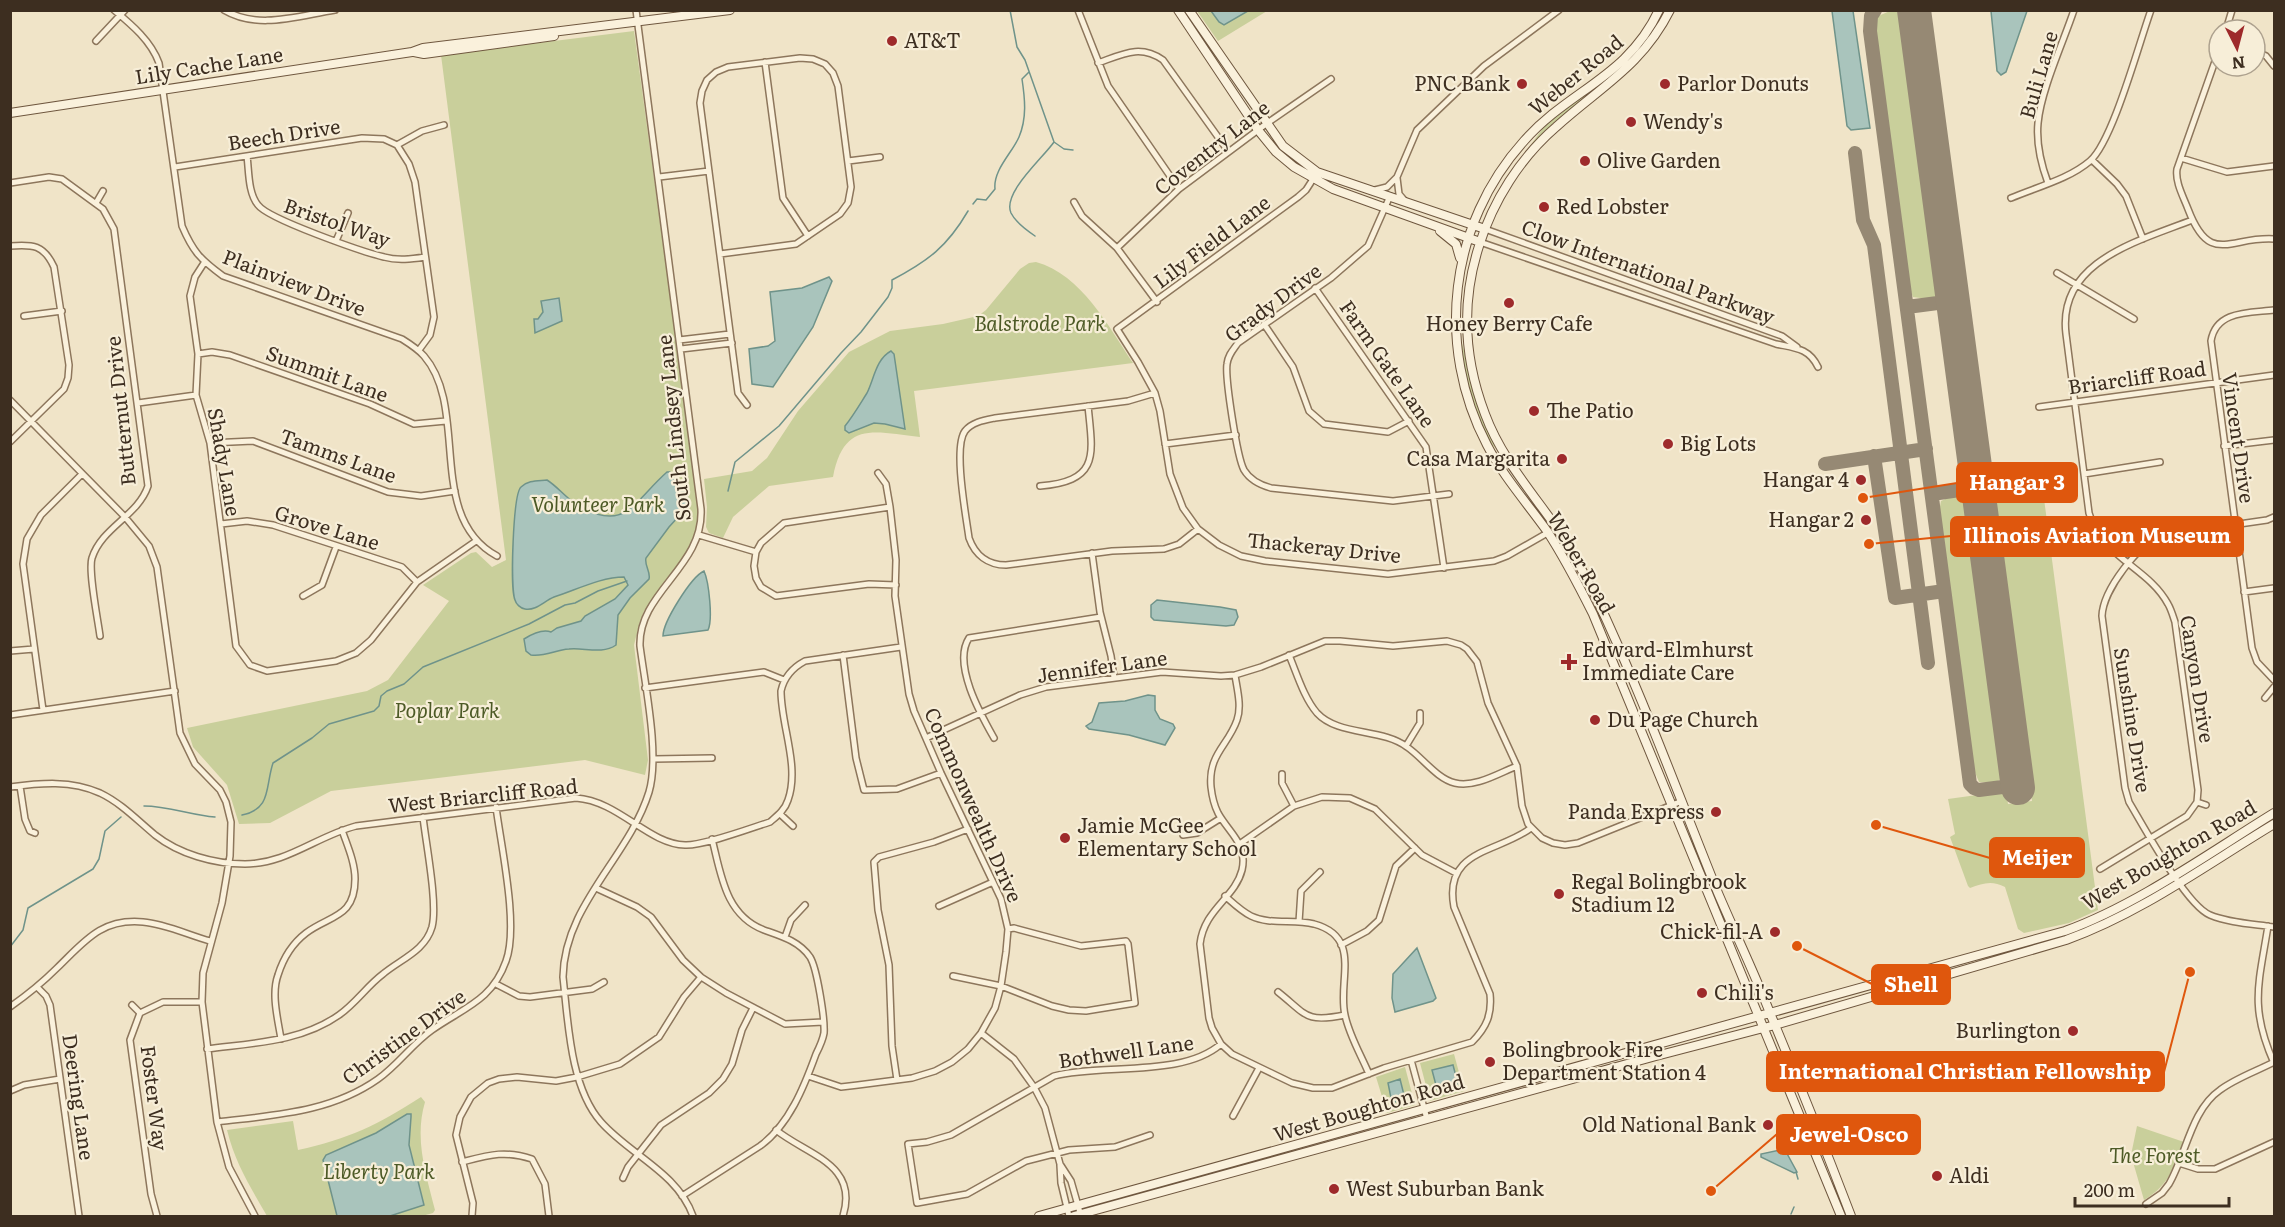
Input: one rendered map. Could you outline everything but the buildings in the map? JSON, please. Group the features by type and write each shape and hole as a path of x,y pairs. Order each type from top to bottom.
{"main road":[{"name":"Lily Cache Lane","path":"10,113 412,52 433,52 578,33 594,28 730,10"},
{"path":"1178,10 1258,130 1276,152 1294,167 1386,209 1480,242"},
{"path":"1189,10 1266,124 1283,146 1316,176 1375,190 1485,229"},
{"name":"Weber Road","path":"1659,10 1640,44 1627,58 1544,120 1514,151 1492,184 1468,237 1461,263 1456,291 1455,328 1459,361 1468,400 1492,454 1548,533 1593,614 1840,1216"},
{"name":"Weber Road","path":"1670,10 1657,33 1634,63 1552,130 1530,153 1506,186 1485,229 1471,275 1467,340 1473,375 1485,414 1497,442 1556,528 1597,600 1775,1025 1851,1216"},
{"path":"1429,224 1456,243 1460,250 1461,263"},
{"name":"West Boughton Road","path":"1039,1216 1068,1213 1078,1206 2065,931 2098,918 2274,813"},
{"name":"West Boughton Road","path":"1079,1216 1775,1025 2075,937 2126,915 2274,824"},
{"path":"1705,887 1711,889 1722,912 1727,914"}],"street":[{"name":"Plainview Drive","path":"114,10 122,13 156,53 164,90 182,226 191,249 204,263 223,276 402,339 419,350 434,369 437,378 446,421 455,491 462,519 476,541 497,555"},
{"path":"224,10 237,18 260,22 335,10"},
{"name":"South Lindsey Lane","path":"636,10 701,509 699,535 694,546 647,613 642,627 640,646 654,759 649,792 635,823 580,913 570,937 564,962 565,993 577,1077 592,1110 600,1121 660,1170 682,1196 693,1216"},
{"path":"1078,10 1108,86 1179,189"},
{"path":"1375,190 1387,188 1397,177 1416,130 1484,66 1559,10"},
{"name":"Buli Lane","path":"2048,183 2038,147 2038,123 2043,100 2074,10"},
{"path":"2011,198 2069,174 2092,160 2109,131 2151,10"},
{"path":"96,41 122,13"},
{"path":"234,25 237,18"},
{"path":"1098,63 1138,51 1152,53 1163,60 1228,151"},
{"path":"720,254 796,244 840,214 848,203 851,187 838,86 825,64 813,59 800,58 728,67 716,72 707,80 702,91 700,103 708,171 738,393 747,405"},
{"path":"765,62 782,192 787,206 808,236"},
{"path":"2209,78 2177,169 2177,179 2192,220 2201,236 2212,243 2224,245 2274,239"},
{"name":"Coventry Lane","path":"1116,248 1179,189 1228,151 1331,79"},
{"path":"419,350 430,335 434,324 416,182 409,164 397,146 416,133 444,125"},
{"name":"Beech Drive","path":"175,167 362,138 384,139 397,146"},
{"name":"Bristol Way","path":"247,156 253,197 268,214 385,258 425,257"},
{"path":"848,161 880,157"},
{"path":"2181,158 2227,171 2274,166"},
{"path":"2092,160 2126,196 2143,239"},
{"path":"659,177 708,171"},
{"name":"Lily Field Lane","path":"1117,329 1298,197 1316,176"},
{"name":"Butternut Drive","path":"10,183 49,177 62,179 103,209 114,229 148,486 144,497 100,541 91,560 100,636"},
{"path":"1397,177 1399,195 1405,201"},
{"path":"96,203 103,191"},
{"name":"Grady Drive","path":"1390,196 1368,246 1347,266 1238,344 1228,356 1227,375 1236,435 1244,470 1259,484 1271,488 1393,501 1449,494"},
{"path":"1074,202 1082,216 1116,248 1157,302"},
{"path":"336,241 348,213"},
{"name":"Canyon Drive","path":"2192,220 2103,257 2088,270 2069,300 2065,326 2092,523 2109,548 2156,589 2168,604 2175,622 2198,790 2197,802"},
{"name":"Clow International Parkway","path":"1485,229 1782,336 1813,356 1818,367"},
{"name":"Clow International Parkway","path":"1480,242 1776,345 1798,348"},
{"path":"10,246 29,244 44,252 54,267 69,365 64,389 10,441"},
{"path":"44,252 49,244"},
{"name":"Shady Lane","path":"204,263 195,277 190,296 198,354 196,395 210,443 236,646 250,665 267,671 336,661 357,653 371,640 417,582"},
{"path":"2057,273 2134,318"},
{"name":"Farm Gate Lane","path":"1315,288 1426,447 1444,568"},
{"name":"Vincent Drive","path":"2274,310 2232,316 2222,320 2216,326 2211,340 2215,383 2254,655 2262,668 2274,680"},
{"path":"24,315 62,311"},
{"path":"1264,324 1293,366 1309,411 1324,424 1388,432 1409,421"},
{"name":"Thackeray Drive","path":"1117,329 1155,393 1174,491 1198,529 1229,551 1265,561 1388,574 1486,562 1507,556 1556,528"},
{"path":"680,340 730,334"},
{"path":"681,349 732,343"},
{"name":"Summit Lane","path":"198,354 212,352 230,355 370,404 414,424 446,421"},
{"name":"Briarcliff Road","path":"2039,407 2274,375"},
{"path":"1155,393 1128,401 980,421 964,432 959,456 969,533 973,547 982,558 994,564 1006,565 1092,553 1171,548 1198,529"},
{"path":"138,403 196,395"},
{"path":"10,400 125,517 149,546 157,567 180,733 189,754 220,790 229,811 231,840 228,863 222,903 203,973 202,1002 217,1122 229,1167 255,1216"},
{"path":"1040,486 1068,482 1087,473 1092,444 1088,406"},
{"path":"959,427 964,432"},
{"path":"1165,444 1236,435"},
{"path":"2224,446 2274,440"},
{"name":"Tamms Lane","path":"210,443 253,441 388,492 421,496 455,491"},
{"path":"2084,474 2160,462"},
{"path":"43,710 23,564 27,539 41,515 82,474"},
{"name":"Commonwealth Drive","path":"808,1076 841,1087 897,1080 935,1071 952,1062 968,1049 981,1033 995,1008 1001,986 1008,929 1001,899 941,773 909,694 901,647 896,560 890,507 886,484 878,474"},
{"path":"890,507 789,521 781,525 764,539 756,552 756,578 761,588 771,595 780,596 870,584 896,585"},
{"name":"Sunshine Drive","path":"2271,927 2209,914 2193,903 2127,796 2102,616 2109,590 2144,547 2158,537 2274,517"},
{"name":"Grove Lane","path":"221,524 247,521 273,525 402,567 417,582"},
{"path":"699,535 756,552"},
{"path":"417,582 476,541"},
{"path":"303,596 322,585 336,547"},
{"path":"1092,553 1101,617 1112,656 1114,678"},
{"path":"977,564 982,558"},
{"path":"2244,592 2274,588"},
{"path":"994,738 979,712 969,686 966,672 966,647 969,638 1101,617"},
{"name":"Jennifer Lane","path":"926,738 979,712 1046,687 1171,671 1221,676 1235,675 1333,640 1393,646 1447,641 1461,645 1473,655 1477,662 1488,703 1517,766 1523,813 1531,828"},
{"path":"793,826 780,813 787,802 791,777 782,699 784,680 805,661 901,647"},
{"path":"10,651 34,649"},
{"path":"843,655 856,758 864,790 897,789 941,773"},
{"path":"1289,655 1312,706 1325,721 1341,727 1382,735 1406,746 1447,780 1455,783 1472,783 1517,766"},
{"path":"645,688 764,672 784,680"},
{"path":"1235,675 1238,716 1234,727 1215,757 1211,774 1216,810 1241,843 1242,869 1207,919 1201,934 1200,944 1209,1018 1221,1044 1232,1054 1292,1083 1313,1088 1332,1088 1411,1060 1472,1042 1481,1033 1488,1022 1491,1009 1490,993 1454,907 1452,896 1456,873 1475,855 1515,839 1531,828 1542,838 1553,843 1565,845 1578,843 1682,801"},
{"path":"2265,698 2274,687"},
{"path":"10,715 175,691"},
{"path":"1406,746 1420,723 1420,713"},
{"path":"654,759 712,758"},
{"path":"1282,774 1282,783 1294,806"},
{"name":"West Briarcliff Road","path":"10,787 47,783 66,784 99,792 178,850 228,863 257,863 288,856 342,830 557,799 585,799 602,804 662,839 686,846 770,822 780,813"},
{"path":"20,786 25,819 30,831 35,833"},
{"path":"1241,843 1294,806 1322,797 1335,797 1358,801 1383,814 1430,861 1456,873"},
{"path":"2100,869 2187,816 2197,802 2206,806"},
{"path":"496,807 511,921 511,941 506,961 496,984 519,996 531,997 592,989 604,982"},
{"path":"207,1049 281,1039 315,1029 341,1014 383,973 416,951 426,940 432,926 434,911 423,817"},
{"path":"1183,835 1197,833 1221,818"},
{"path":"897,1080 892,1046 889,965 878,910 874,862 879,857 945,839 968,828"},
{"path":"281,1039 275,995 277,976 296,943 307,933 341,915 353,891 355,878 342,830"},
{"path":"682,1196 760,1146 776,1130 792,1109 824,1034 817,976 813,962 801,946 755,926 735,910 725,891 712,839"},
{"path":"1341,945 1367,931 1379,920 1396,866 1415,848"},
{"path":"1299,922 1301,891 1320,872"},
{"path":"939,906 993,882"},
{"path":"596,888 651,917 683,960 726,993 785,1024 823,1022"},
{"path":"1225,896 1246,913 1260,919 1317,925 1326,930 1341,945 1346,964 1345,1015 1369,1074"},
{"path":"784,937 791,920 805,905"},
{"path":"10,1007 37,987 78,945 95,932 116,924 143,922 210,941"},
{"path":"2146,1204 2166,1189 2200,1112 2212,1096 2226,1086 2274,1063 2262,1032 2257,1004 2271,927"},
{"path":"953,976 1001,986 1052,1006 1069,1010 1086,1011 1135,1003 1126,941 1081,946 1014,928 1008,929"},
{"path":"472,1216 473,1203 457,1142 458,1124 467,1101 481,1087 493,1080 508,1077 549,1081 577,1077 615,1066 656,1041 665,1031 684,997 701,976"},
{"name":"Christine Drive","path":"217,1122 298,1112 316,1108 356,1093 391,1070 429,1032 473,1006 496,984"},
{"name":"Deering Lane","path":"37,987 46,996 50,1005 79,1216"},
{"path":"1278,992 1308,1016 1323,1019 1345,1015"},
{"path":"132,1005 140,1014 163,1002 202,1002"},
{"path":"623,1178 638,1153 664,1121 709,1093 723,1079 730,1068 742,1030 753,1008"},
{"name":"Foster Way","path":"140,1014 130,1040 151,1194 157,1216"},
{"path":"981,1033 1014,1059 1034,1087 1047,1116 1060,1164 1061,1183 1068,1213"},
{"name":"Bothwell Lane","path":"1057,1153 1026,1161 967,1194 917,1203 908,1144 946,1137 1054,1076 1070,1072 1122,1070 1192,1061 1211,1053 1221,1044"},
{"path":"1411,1060 1427,1119"},
{"path":"1233,1116 1259,1068"},
{"path":"10,1091 24,1084 60,1079"},
{"path":"776,1130 790,1142 823,1158 838,1172 845,1190 846,1202 843,1216"},
{"path":"1057,1153 1115,1147 1150,1135"},
{"path":"2179,1163 2198,1169 2215,1169 2274,1142"},
{"path":"462,1162 498,1153 519,1154 532,1159 545,1184 549,1216"},
{"path":"1060,1164 1071,1181 1079,1216"}],"green space":[{"path":"1197,11 1267,11 1218,41"},
{"path":"1890,11 1904,13 1942,294 1928,299 1913,297 1909,287 1879,83 1874,29 1876,17"},
{"name":"Volunteer Park","path":"634,31 701,524 695,546 644,611 634,645 648,760 645,775 585,760 331,791 270,823 239,824 227,785 193,747 187,728 367,691 388,680 449,601 423,585 471,553 476,552 492,567 506,560 441,55"},
{"path":"1611,76 1531,147 1530,146 1548,121"},
{"name":"Balstrode Park","path":"1036,262 1067,278 1080,290 1103,318 1133,363 914,391 920,437 875,432 853,438 845,446 838,459 833,477 769,486 733,517 723,538 709,533 706,527 707,507 704,479 752,471 767,458 798,411 849,352 890,331 943,324 978,316 986,310 1020,269 1029,263"},
{"path":"1460,340 1486,427 1496,449 1487,438 1470,398"},
{"path":"2034,487 2043,491 2098,910 2069,923 2024,933 2018,929 2005,887 1992,883 1970,888 1968,886 1950,837 1955,834 1948,799 2006,791 2008,804 2032,801 1990,497 2001,490 2020,492"},
{"path":"1952,496 1969,498 2006,777 1993,783 1979,782 1969,746 1939,512 1941,501"},
{"path":"1454,1054 1464,1091 1430,1101 1420,1063"},
{"path":"1405,1067 1415,1105 1387,1113 1376,1077"},
{"name":"Liberty Park","path":"421,1097 425,1102 421,1129 422,1156 435,1210 433,1213 422,1216 267,1216 239,1164 227,1130 293,1121 298,1150 362,1130 391,1116"},
{"name":"The Forest","path":"2137,1126 2184,1142 2165,1182 2144,1200 2131,1155"}],"water":[{"path":"1211,11 1248,11 1224,25"},
{"path":"1832,11 1853,11 1870,128 1851,130 1847,126"},
{"path":"1991,11 2027,11 2006,72 2001,75 1997,71"},
{"path":"829,277 832,281 813,327 773,387 752,384 749,349 768,346 775,341 770,292 802,288"},
{"path":"559,298 562,321 535,333 534,319 538,319 543,312 541,301"},
{"path":"891,351 894,354 905,429 874,423 849,433 845,430 845,426 867,393 882,359"},
{"path":"667,472 670,472 683,487 689,505 646,558 649,579 630,598 618,615 616,645 605,650 569,649 531,655 526,651 524,639 538,632 551,632 581,621 585,616 615,599 628,585 624,577 606,579 554,597 533,609 518,606 513,592 513,561 514,523 521,487 530,482 547,480 576,504 593,513 606,516 617,515 636,504"},
{"path":"704,571 710,601 708,630 663,636 664,629 679,600 692,582"},
{"path":"1157,600 1236,610 1238,617 1234,625 1226,626 1154,620 1151,617 1151,605"},
{"path":"1148,695 1155,696 1155,710 1160,719 1173,724 1175,728 1165,745 1129,735 1089,729 1086,726 1092,722 1099,703 1125,701"},
{"path":"1417,948 1436,998 1433,1001 1395,1012 1392,998 1393,974"},
{"path":"1453,1065 1458,1084 1437,1089 1432,1070"},
{"path":"1400,1079 1405,1099 1392,1103 1388,1083"},
{"path":"407,1114 411,1114 409,1145 424,1205 390,1216 337,1216 323,1160 326,1155 376,1133"},
{"path":"1785,1150 1797,1172 1794,1173 1761,1157 1761,1154"}],"waterway":[{"path":"10,13 13,10"},
{"path":"1010,10 1017,47 1025,60 1054,142 1064,149 1073,150"},
{"path":"973,204 977,199 986,200 995,189 1000,168 1022,130 1024,116 1022,79 1029,72"},
{"path":"1035,236 1016,220 1011,213 1010,205 1018,186 1054,142"},
{"path":"728,491 735,462 779,426 861,332 888,297 892,288 892,280 936,252 968,211"},
{"path":"242,815 252,812 263,802 273,763 329,724 374,711 379,706 381,696 404,684 423,667 529,624 598,591 627,581"},
{"path":"144,806 215,817"},
{"path":"10,947 23,930 28,908 93,869 99,859 105,831 121,817"},
{"path":"1796,1172 1798,1179"},
{"path":"1791,1214 1794,1207"}],"taxiway":[{"path":"1875,10 1871,16 1870,31 1970,784 1979,790 2018,785"},
{"path":"1855,153 1863,220 1874,245 1928,663"},
{"path":"1907,307 1953,301"},
{"path":"1825,464 1926,449"},
{"path":"1874,456 1895,598 1944,591"},
{"path":"1932,494 2022,481"}],"runway":[{"path":"1914,10 2018,788"}],"place":[{"name":"AT&T","path":"892,41"},
{"name":"PNC Bank","path":"1522,84"},
{"name":"Parlor Donuts","path":"1665,84"},
{"name":"Wendy's","path":"1631,122"},
{"name":"Olive Garden","path":"1585,161"},
{"name":"Red Lobster","path":"1544,207"},
{"name":"Honey Berry Cafe","path":"1509,303"},
{"name":"The Patio","path":"1534,411"},
{"name":"Big Lots","path":"1668,444"},
{"name":"Casa Margarita","path":"1562,459"},
{"name":"Hangar 4","path":"1861,480"},
{"name":"Hangar 3","path":"1863,498"},
{"name":"Hangar 2","path":"1866,520"},
{"name":"Illinois Aviation Museum","path":"1869,544"},
{"name":"Edward-Elmhurst Immediate Care","path":"1569,662"},
{"name":"Du Page Church","path":"1595,720"},
{"name":"Panda Express","path":"1716,812"},
{"name":"Meijer","path":"1876,825"},
{"name":"Jamie McGee Elementary School","path":"1065,838"},
{"name":"Regal Bolingbrook Stadium 12","path":"1559,894"},
{"name":"Chick-fil-A","path":"1775,932"},
{"name":"Shell","path":"1797,946"},
{"name":"International Christian Fellowship","path":"2190,972"},
{"name":"Chili's","path":"1702,993"},
{"name":"Burlington","path":"2073,1031"},
{"name":"Bolingbrook Fire Department Station 4","path":"1490,1062"},
{"name":"Old National Bank","path":"1768,1125"},
{"name":"Aldi","path":"1937,1176"},
{"name":"West Suburban Bank","path":"1334,1189"},
{"name":"Jewel-Osco","path":"1711,1191"}],"park label":[{"name":"Poplar Park","path":"447,711"}]}
